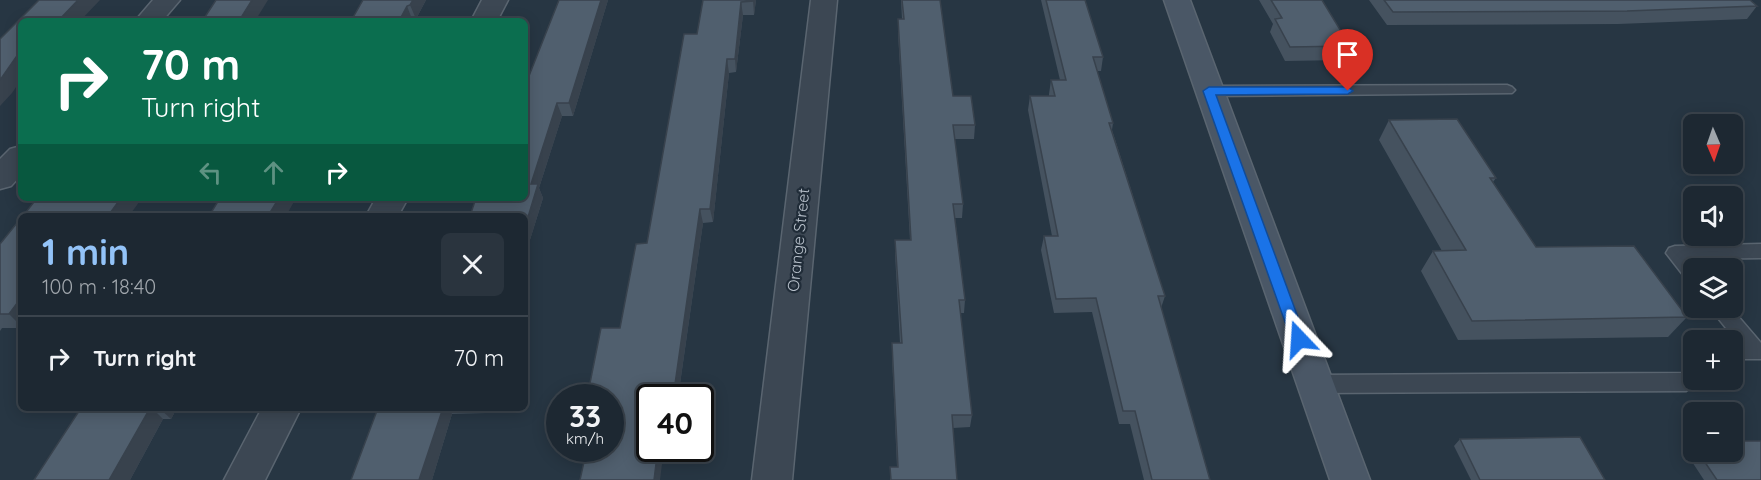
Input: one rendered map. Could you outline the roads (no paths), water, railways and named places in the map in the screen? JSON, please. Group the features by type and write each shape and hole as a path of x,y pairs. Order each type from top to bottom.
{"street":[{"path":"150,18 167,0"},
{"path":"486,18 495,0"},
{"name":"Orange Street","path":"772,480 824,0"},
{"path":"1177,0 1350,480"},
{"path":"0,178 18,159"},
{"path":"244,480 280,411"}],"lane":[{"path":"1209,91 1507,90"},
{"path":"1683,262 1675,253 1761,251"},
{"path":"1729,318 1758,351"},
{"path":"1315,384 1683,382"}]}
